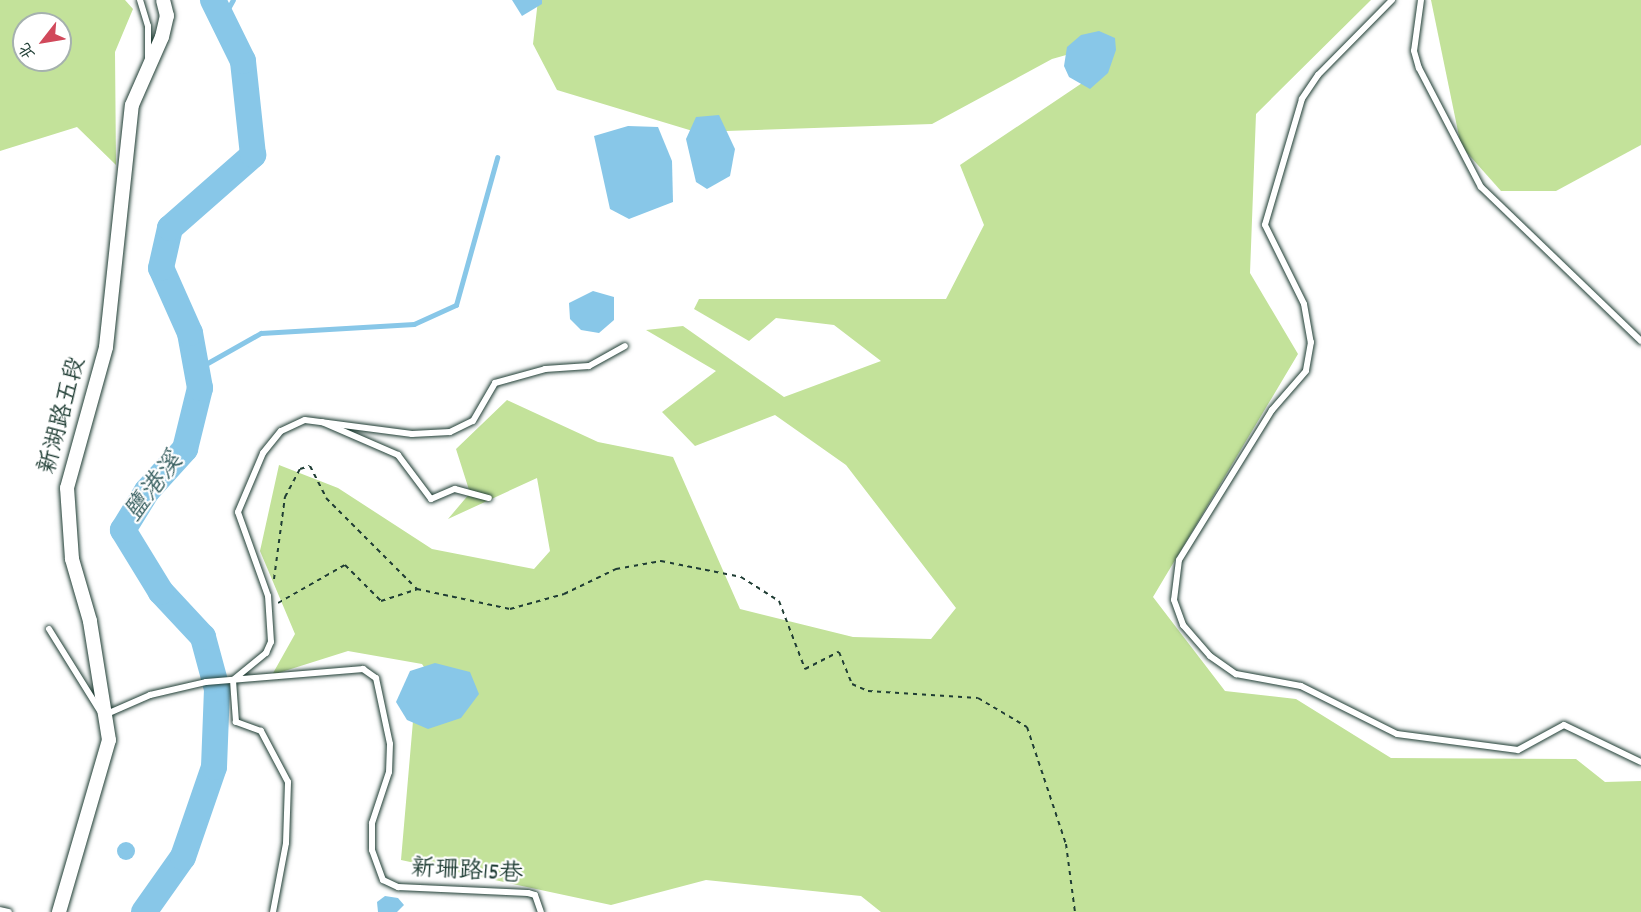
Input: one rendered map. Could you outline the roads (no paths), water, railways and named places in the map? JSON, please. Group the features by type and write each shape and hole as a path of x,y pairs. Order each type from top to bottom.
{"street":[{"name":"新湖路五段","path":"59,912 89,824 109,718 72,559 67,488 106,347 132,105 167,16 163,0"}],"lane":[{"path":"140,0 148,26 147,68"},
{"path":"1392,0 1318,75 1302,99 1265,225 1304,304 1311,342 1306,371 1272,410 1179,560 1174,600 1182,625 1210,656 1236,674 1301,686 1397,734 1518,750 1564,725 1641,762"},
{"path":"1421,0 1414,51 1419,68 1481,187 1641,341"},
{"path":"273,912 286,843 288,782 261,731 236,722 233,680 266,654 272,642 268,596 238,512 241,498 272,440 293,424 320,421 412,434 450,432 473,421 495,383 545,369 589,366 625,346"},
{"path":"320,421 398,455 431,500 455,489 489,498"},
{"path":"49,629 109,718"},
{"name":"新珊路15巷","path":"109,718 150,695 206,682 363,669 376,678 390,744 389,772 372,823 377,872 398,887 528,893 535,895 541,912"},
{"path":"0,910 9,912"}],"water":[{"path":"512,0 542,0 542,4 522,16"},
{"path":"1099,31 1115,38 1116,50 1108,73 1090,89 1069,77 1064,66 1067,47 1081,35"},
{"path":"719,115 735,149 730,176 707,189 696,182 686,139 696,117"},
{"path":"628,126 658,127 672,161 673,202 629,219 610,209 594,136"},
{"path":"593,291 614,297 614,320 599,333 581,330 570,319 569,303"},
{"path":"435,663 470,672 479,694 461,718 428,729 407,720 396,702 410,671"},
{"path":"126,842 132,845 135,851 132,857 126,860 120,857 117,851 120,845"},
{"path":"385,896 398,898 404,905 397,912 378,912 377,902"}],"waterway":[{"name":"鹽港溪","path":"144,912 183,857 214,767 217,689 203,637 161,592 123,530 147,491 185,449 200,388 190,333 161,268 170,228 253,155 243,61 213,0"},
{"path":"224,16 233,0"},
{"path":"197,369 261,333 414,324 456,305 497,158"}]}
